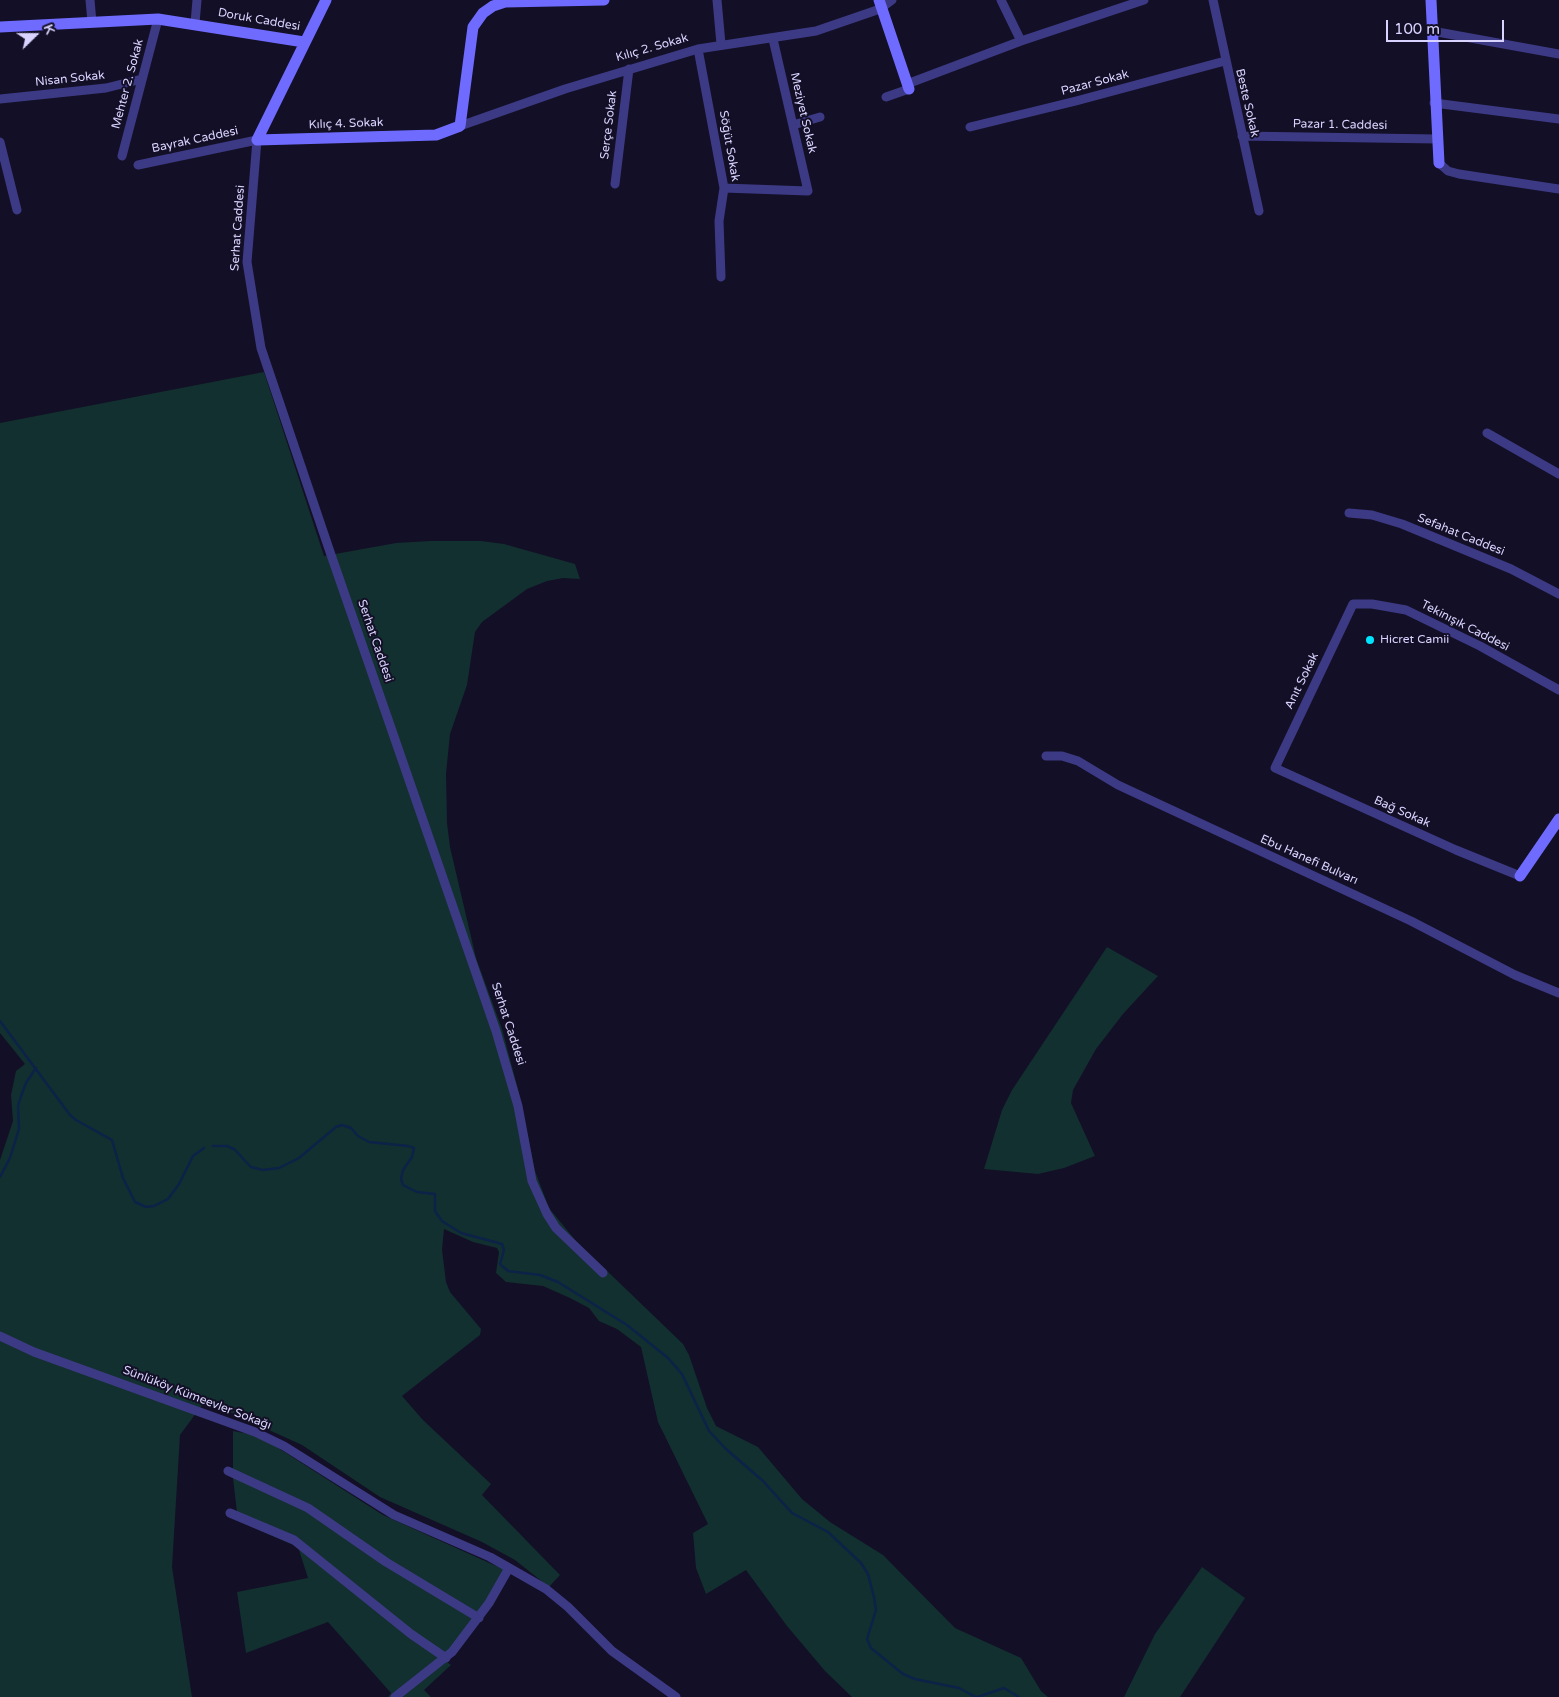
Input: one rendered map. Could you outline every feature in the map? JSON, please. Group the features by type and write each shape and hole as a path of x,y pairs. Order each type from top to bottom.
{"street":[{"path":"90,0 92,22"},
{"path":"195,23 197,0"},
{"name":"Serhat Caddesi","path":"326,0 257,140 247,262 261,348 328,549 496,1031 518,1106 532,1181 547,1214 556,1228 573,1247 603,1273"},
{"path":"460,126 474,26 483,13 493,6 505,2 604,0"},
{"path":"717,0 721,44"},
{"name":"Kılıç 2. Sokak","path":"436,135 629,69 721,44 774,39 816,31 892,0"},
{"path":"1001,0 1021,41"},
{"path":"886,97 908,86 1021,41 1144,0"},
{"name":"Beste Sokak","path":"1213,0 1259,211"},
{"path":"1431,0 1438,163 1448,170 1459,174 1559,189"},
{"path":"879,4 908,86"},
{"name":"Doruk Caddesi","path":"0,27 158,19 195,23 304,42"},
{"name":"Mehter 2. Sokak","path":"122,156 158,19"},
{"path":"1432,31 1559,54"},
{"name":"Meziyet Sokak","path":"724,188 808,191 774,39"},
{"name":"Söğüt Sokak","path":"698,49 724,188 719,221 720,277"},
{"name":"Pazar Sokak","path":"970,127 1225,61"},
{"name":"Serçe Sokak","path":"615,184 629,69"},
{"name":"Nisan Sokak","path":"0,99 106,88 142,79"},
{"path":"1434,103 1559,119"},
{"path":"793,125 820,117"},
{"name":"Kılıç 4. Sokak","path":"257,140 436,135"},
{"name":"Pazar 1. Caddesi","path":"1242,136 1436,140"},
{"name":"Bayrak Caddesi","path":"138,165 257,140"},
{"path":"1,148 17,210"},
{"path":"1487,433 1559,474"},
{"name":"Sefahat Caddesi","path":"1349,513 1372,515 1402,524 1511,569 1559,594"},
{"name":"Tekinışık Caddesi","path":"1353,604 1390,606 1406,610 1480,646 1559,690"},
{"name":"Anıt Sokak","path":"1275,768 1353,604"},
{"name":"Ebu Hanefi Bulvarı","path":"1046,756 1062,756 1078,761 1118,786 1386,909 1515,975 1559,993"},
{"name":"Bağ Sokak","path":"1275,768 1456,850 1520,876"},
{"path":"1520,876 1559,819"},
{"name":"Sünlüköy Kümeevler Sokağı","path":"0,1336 34,1352 271,1439 394,1515 490,1557 546,1589 612,1651 676,1697"},
{"path":"228,1471 308,1508 386,1562 479,1618"},
{"path":"230,1512 294,1540 411,1634 446,1658"},
{"path":"395,1697 411,1682 446,1658 479,1618 509,1568"}],"green space":[{"path":"264,372 324,556 396,543 481,541 504,544 575,564 580,579 563,578 547,581 527,589 482,622 475,632 467,685 450,734 446,774 447,823 450,847 476,958 502,1029 519,1093 535,1171 549,1208 576,1241 683,1344 689,1355 707,1408 716,1426 758,1447 802,1499 830,1522 883,1555 955,1628 1021,1658 1041,1691 1048,1697 852,1697 825,1671 787,1626 746,1570 706,1594 696,1568 693,1533 708,1524 658,1422 641,1347 617,1329 599,1321 589,1308 570,1298 543,1286 506,1282 496,1273 499,1252 497,1248 473,1242 444,1229 442,1250 446,1282 450,1292 481,1329 480,1335 402,1396 423,1420 491,1484 482,1495 560,1575 549,1587 515,1560 482,1542 380,1497 302,1445 205,1401 180,1435 172,1567 192,1697 0,1697 0,1160 13,1121 11,1095 16,1071 25,1064 0,1033 0,423"},
{"path":"1107,947 1158,976 1123,1014 1096,1049 1073,1090 1071,1103 1095,1156 1064,1168 1038,1174 984,1169 1002,1110 1012,1090"},
{"path":"233,1431 255,1435 272,1444 383,1515 505,1570 479,1612 443,1659 451,1665 424,1690 431,1697 388,1697 391,1693 328,1622 246,1653 237,1592 308,1578 298,1547 238,1521 233,1478"},
{"path":"1202,1567 1245,1598 1180,1697 1124,1697 1155,1634"}],"waterway":[{"path":"0,1021 70,1115 112,1140 123,1178 135,1202 146,1207 154,1206 168,1199 179,1184 193,1156 204,1148"},
{"path":"0,1177 10,1158 19,1129 18,1106 21,1096 26,1083 36,1068"},
{"path":"213,1146 227,1146 234,1149 251,1167 263,1170 279,1168 299,1158 336,1127 342,1125 351,1128 358,1136 369,1142 414,1148 412,1157 403,1170 401,1179 403,1185 417,1192 435,1194 435,1211 442,1221 461,1233 502,1244 504,1250 500,1264 508,1271 540,1275 558,1282 627,1325 668,1358 682,1374 709,1431 726,1449 763,1481 792,1513 828,1532 861,1563 868,1574 876,1610 867,1639 871,1648 903,1674 915,1679 959,1688 976,1697"},
{"path":"978,1697 1004,1688 1019,1697"}],"place":[{"name":"Hicret Camii","path":"1370,640"}]}
